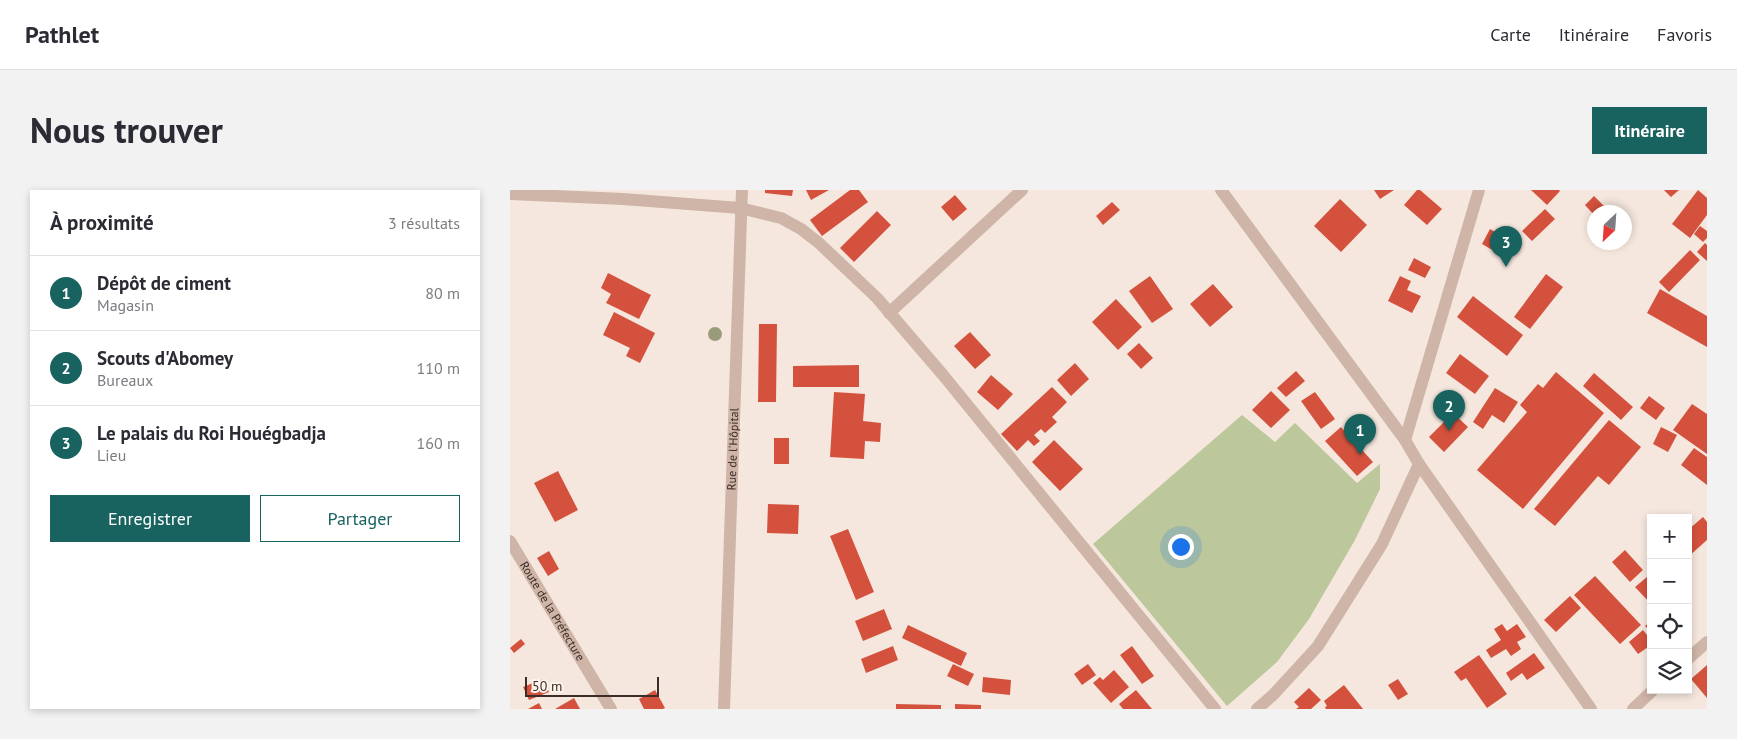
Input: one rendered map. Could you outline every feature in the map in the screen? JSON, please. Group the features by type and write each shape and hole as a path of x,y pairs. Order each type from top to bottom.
{"street":[{"name":"Rue de l'Hôpital","path":"724,709 742,190"},
{"path":"889,313 1022,190"},
{"path":"1221,190 1405,440 1419,464 1591,709"},
{"path":"1405,440 1479,190"},
{"path":"510,194 623,199 740,208 781,218 801,229 877,298 943,375 1215,709"},
{"path":"1258,709 1318,646 1382,544 1419,464"},
{"name":"Route de la Préfecture","path":"510,541 611,709"},
{"path":"1692,655 1707,642"},
{"path":"1633,709 1649,694"}],"green space":[{"path":"1242,415 1275,442 1295,423 1357,483 1380,464 1380,489 1355,540 1309,619 1277,662 1227,706 1093,544"}],"building":[{"path":"765,190 793,190 792,196 765,193"},
{"path":"806,190 829,190 811,200"},
{"path":"850,190 859,190 868,202 822,236 810,220"},
{"path":"1374,190 1394,190 1380,199"},
{"path":"1417,190 1420,190 1442,209 1427,225 1404,205"},
{"path":"1531,190 1559,190 1560,191 1547,205"},
{"path":"1664,190 1679,190 1671,197"},
{"path":"1698,190 1707,198 1707,215 1690,238 1672,224"},
{"path":"955,195 967,209 953,221 941,207"},
{"path":"1594,196 1603,205 1587,205 1587,207 1585,205"},
{"path":"1340,199 1367,225 1341,252 1314,226"},
{"path":"1112,202 1120,210 1103,225 1096,216"},
{"path":"1545,209 1555,219 1532,241 1522,231"},
{"path":"877,211 891,225 854,262 840,248"},
{"path":"1700,226 1707,231 1707,238 1703,242 1694,234"},
{"path":"1490,229 1509,240 1501,255 1482,244"},
{"path":"1705,243 1707,245 1707,261 1697,252"},
{"path":"1690,250 1700,260 1669,292 1659,282"},
{"path":"1414,258 1431,267 1425,278 1408,270"},
{"path":"608,273 651,295 639,319 606,303 611,294 601,288"},
{"path":"1546,274 1563,287 1530,329 1514,317"},
{"path":"1150,276 1173,309 1152,323 1129,291"},
{"path":"1400,276 1411,281 1407,290 1421,296 1412,313 1388,301"},
{"path":"1213,284 1233,307 1210,327 1190,304"},
{"path":"1660,289 1707,316 1707,347 1647,313"},
{"path":"1473,296 1523,335 1507,356 1457,317"},
{"path":"1116,299 1142,327 1118,350 1092,322"},
{"path":"614,312 655,333 640,363 626,356 630,348 603,335"},
{"path":"759,324 777,324 776,402 758,402"},
{"path":"970,332 991,355 975,369 954,346"},
{"path":"1139,343 1153,358 1141,369 1127,354"},
{"path":"1460,354 1489,376 1475,394 1446,373"},
{"path":"1075,363 1089,379 1071,396 1057,380"},
{"path":"859,365 859,387 793,387 793,366"},
{"path":"1296,371 1305,381 1286,397 1277,388"},
{"path":"1556,372 1604,413 1523,509 1477,470 1527,412 1520,405 1538,384 1543,388"},
{"path":"1594,373 1633,407 1621,420 1583,386"},
{"path":"991,375 1013,394 998,410 977,392"},
{"path":"1052,387 1067,402 1052,417 1057,422 1045,433 1041,429 1034,435 1040,441 1034,446 1028,440 1017,451 1001,434"},
{"path":"1495,388 1518,402 1504,423 1492,415 1483,429 1473,422"},
{"path":"1271,391 1290,410 1271,428 1252,410"},
{"path":"834,392 865,394 863,421 881,423 880,442 865,441 864,459 830,457"},
{"path":"1315,392 1335,419 1321,429 1301,401"},
{"path":"1649,396 1665,408 1656,420 1640,408"},
{"path":"1692,404 1707,414 1707,454 1673,430"},
{"path":"1453,413 1468,427 1444,452 1429,437"},
{"path":"1609,420 1641,447 1609,485 1598,476 1555,526 1534,509"},
{"path":"1341,427 1373,462 1357,476 1325,441"},
{"path":"1661,427 1677,435 1668,452 1653,444"},
{"path":"774,438 789,438 789,464 774,464"},
{"path":"1054,440 1083,469 1060,491 1032,462"},
{"path":"1694,448 1707,457 1707,485 1681,465"},
{"path":"558,471 578,510 555,522 534,483"},
{"path":"768,504 799,505 798,534 767,533"},
{"path":"1703,517 1707,522 1707,540 1692,553 1692,527"},
{"path":"848,529 874,592 856,600 830,536"},
{"path":"1625,550 1643,570 1630,582 1612,562"},
{"path":"549,551 559,569 548,576 537,558"},
{"path":"1595,576 1641,625 1620,644 1574,595"},
{"path":"1647,577 1647,600 1635,587"},
{"path":"1570,596 1581,608 1556,632 1544,620"},
{"path":"884,609 892,629 863,641 855,621"},
{"path":"1502,624 1507,631 1517,624 1526,637 1517,642 1521,649 1511,656 1506,649 1491,658 1486,650 1501,640 1494,629"},
{"path":"908,625 967,653 961,666 902,638"},
{"path":"1643,630 1647,635 1647,648 1638,654 1629,642"},
{"path":"521,639 525,644 514,653 510,648"},
{"path":"893,646 898,660 866,673 861,659"},
{"path":"1132,646 1154,676 1142,684 1120,655"},
{"path":"1534,653 1545,668 1527,680 1522,673 1511,681 1506,673"},
{"path":"1479,655 1507,694 1487,708 1466,678 1461,681 1454,672"},
{"path":"953,664 974,674 968,686 947,676"},
{"path":"1088,664 1096,675 1082,685 1074,674"},
{"path":"1707,665 1707,698 1692,680"},
{"path":"1114,670 1129,687 1111,703 1093,683 1100,677 1103,680"},
{"path":"983,677 1011,680 1010,695 982,692"},
{"path":"543,679 549,692 529,700 523,687"},
{"path":"1398,679 1408,694 1398,700 1388,685"},
{"path":"1344,685 1363,709 1326,709 1325,707 1327,706 1324,701"},
{"path":"1309,688 1321,700 1311,709 1296,709 1299,707 1294,702"},
{"path":"655,690 665,708 644,709 639,699"},
{"path":"1136,690 1152,709 1123,709 1119,704"},
{"path":"574,698 580,709 555,709"},
{"path":"539,703 542,709 528,709"},
{"path":"896,704 941,705 941,709 896,709"},
{"path":"955,704 981,705 981,709 955,709"}],"place":[{"name":"Le palais du Roi Houégbadja","path":"1506,267"},
{"name":"Scouts d'Abomey","path":"1449,431"},
{"name":"Dépôt de ciment","path":"1360,455"}]}
